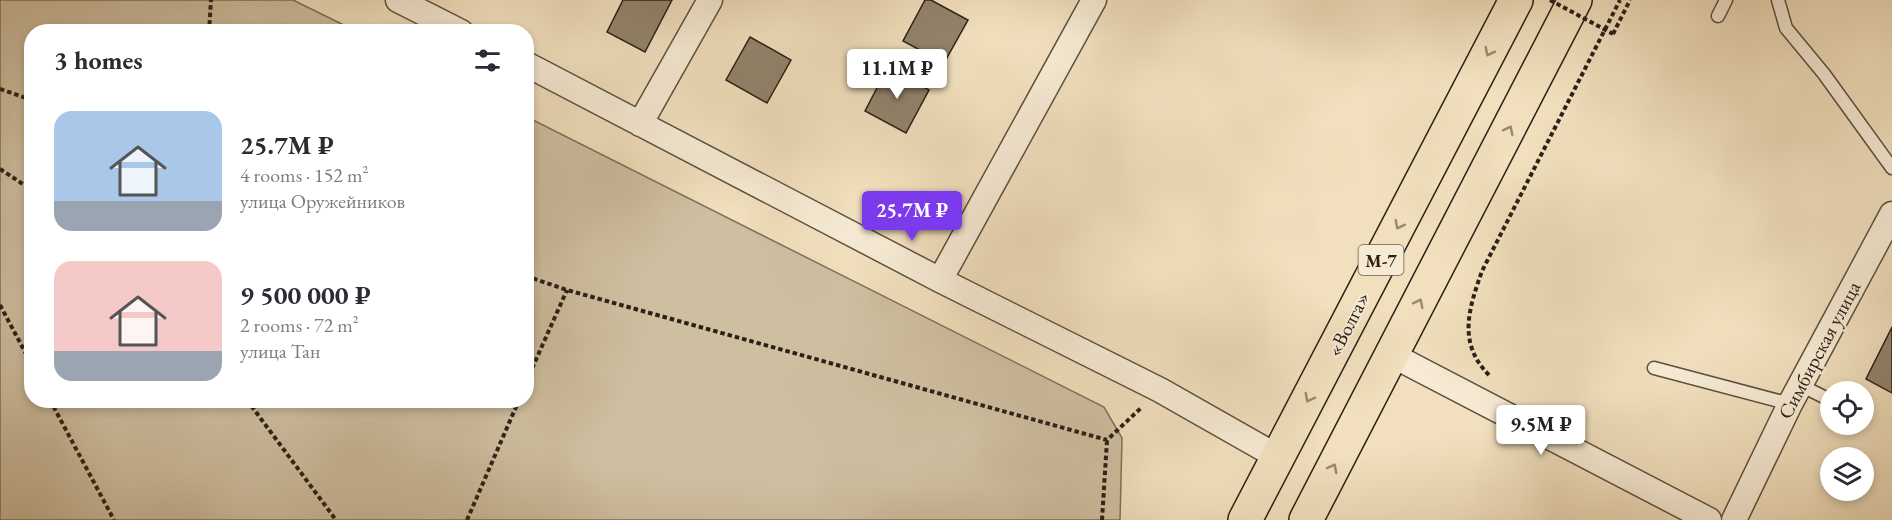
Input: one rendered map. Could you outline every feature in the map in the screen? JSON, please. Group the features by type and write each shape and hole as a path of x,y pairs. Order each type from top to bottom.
{"highway":[{"name":"«Волга»","path":"1245,520 1516,0"},
{"name":"М-7","path":"1306,520 1575,0"}],"street":[{"path":"398,0 445,24"},
{"path":"640,124 710,0"},
{"path":"940,280 1094,0"},
{"path":"534,68 940,280 1160,390 1278,456"},
{"name":"Симбирская улица","path":"1734,520 1795,395 1892,214"},
{"path":"1392,355 1709,520"}],"lane":[{"path":"1718,16 1726,0"},
{"path":"1778,0 1786,28 1824,74 1892,168"},
{"path":"1654,368 1820,399"}],"path":[{"path":"210,24 211,0"},
{"path":"1550,0 1613,34 1630,0"},
{"path":"1498,381 1479,364 1468,337 1468,314 1482,271 1620,0"},
{"path":"0,89 24,97"},
{"path":"0,169 24,185"},
{"path":"534,279 567,290 1107,440"},
{"path":"534,364 567,290"},
{"path":"0,306 24,350"},
{"path":"1102,520 1107,440 1160,390"},
{"path":"54,408 114,520"},
{"path":"253,408 336,520"},
{"path":"467,520 516,408"}],"shaded area":[{"path":"0,0 293,0 342,24 24,24 24,408 534,408 534,121 1104,407 1122,438 1120,520 0,520"}],"building":[{"path":"623,0 672,0 645,52 607,32"},
{"path":"925,0 931,0 968,20 944,63 903,41"},
{"path":"750,37 791,60 767,103 726,80"},
{"path":"888,67 929,90 906,133 865,111"},
{"path":"1892,327 1892,393 1874,383 1874,381 1866,379"}]}
